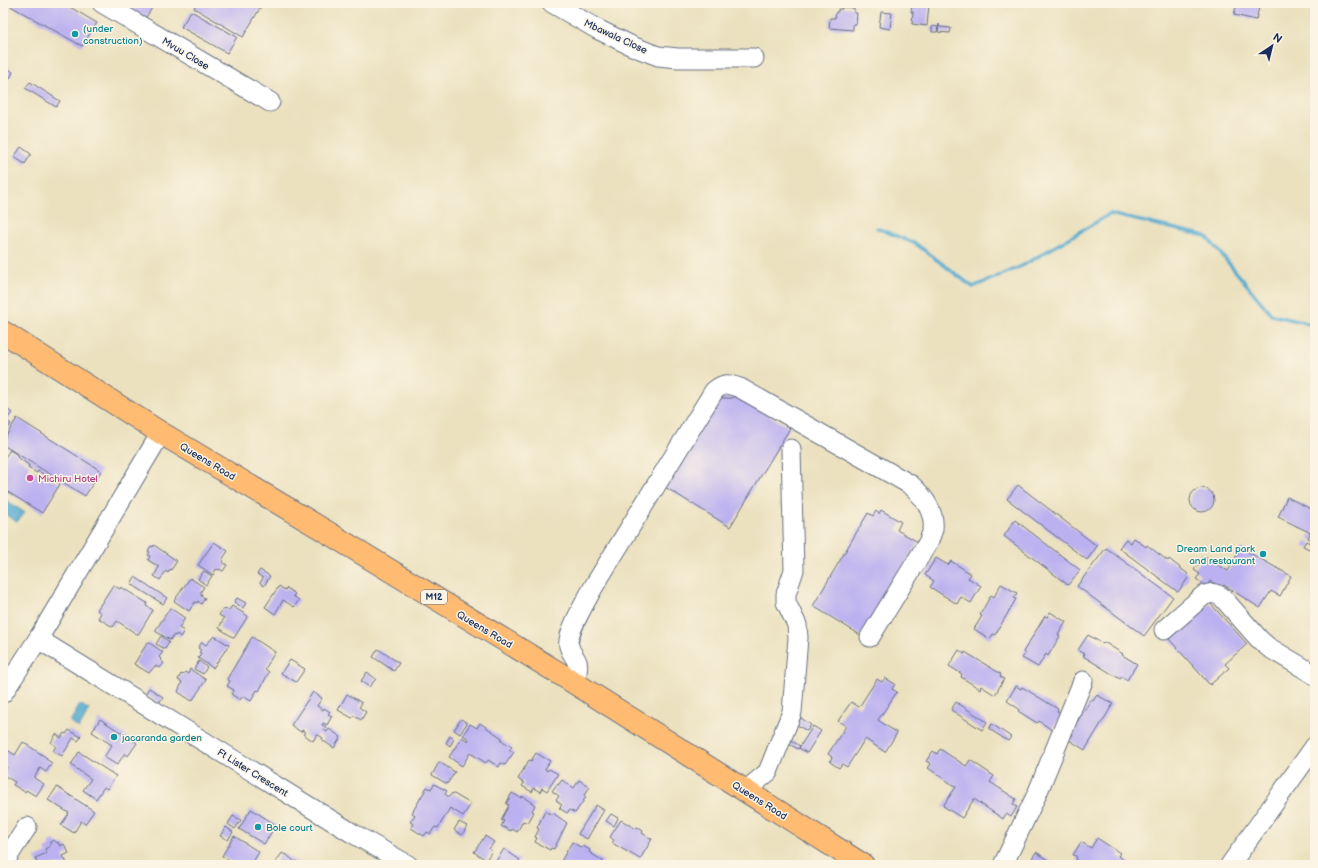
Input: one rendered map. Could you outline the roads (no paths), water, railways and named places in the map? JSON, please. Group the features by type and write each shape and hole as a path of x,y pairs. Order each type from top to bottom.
{"highway":[{"name":"Queens Road","path":"3,332 160,433 309,521 565,677 863,865"}],"street":[{"name":"Mvuu Close","path":"102,3 270,102"},
{"name":"Mbawala Close","path":"552,3 597,29 632,46 658,56 678,58 754,58"},
{"path":"565,677 577,672 579,666 578,661 568,646 568,640 590,593 714,391 720,386 726,384 740,388 911,485 921,494 928,505 932,518 933,529 929,541 870,637"},
{"path":"3,693 38,639 160,433"},
{"path":"745,791 768,772 792,712 798,638 797,625 786,602 786,594 794,570 791,448"},
{"path":"1164,630 1203,596 1210,593 1216,593 1222,597 1259,639 1268,647 1315,675"},
{"name":"Ft Lister Crescent","path":"38,639 332,820 408,865"},
{"path":"1003,865 1037,794 1083,681"},
{"path":"1230,865 1313,753"},
{"path":"3,864 27,827"}],"water":[{"path":"3,498 25,513 17,522 3,513"},
{"path":"80,704 89,710 79,728 70,722"}],"waterway":[{"path":"877,228 916,244 973,287 1022,266 1110,214 1206,236 1272,315 1315,325"}],"place":[{"name":"(under construction)","path":"75,34"},
{"name":"Michiru Hotel","path":"30,478"},
{"name":"Dream Land park and restaurant","path":"1263,554"},
{"name":"jacaranda garden","path":"114,737"},
{"name":"Bole court","path":"258,827"}]}
